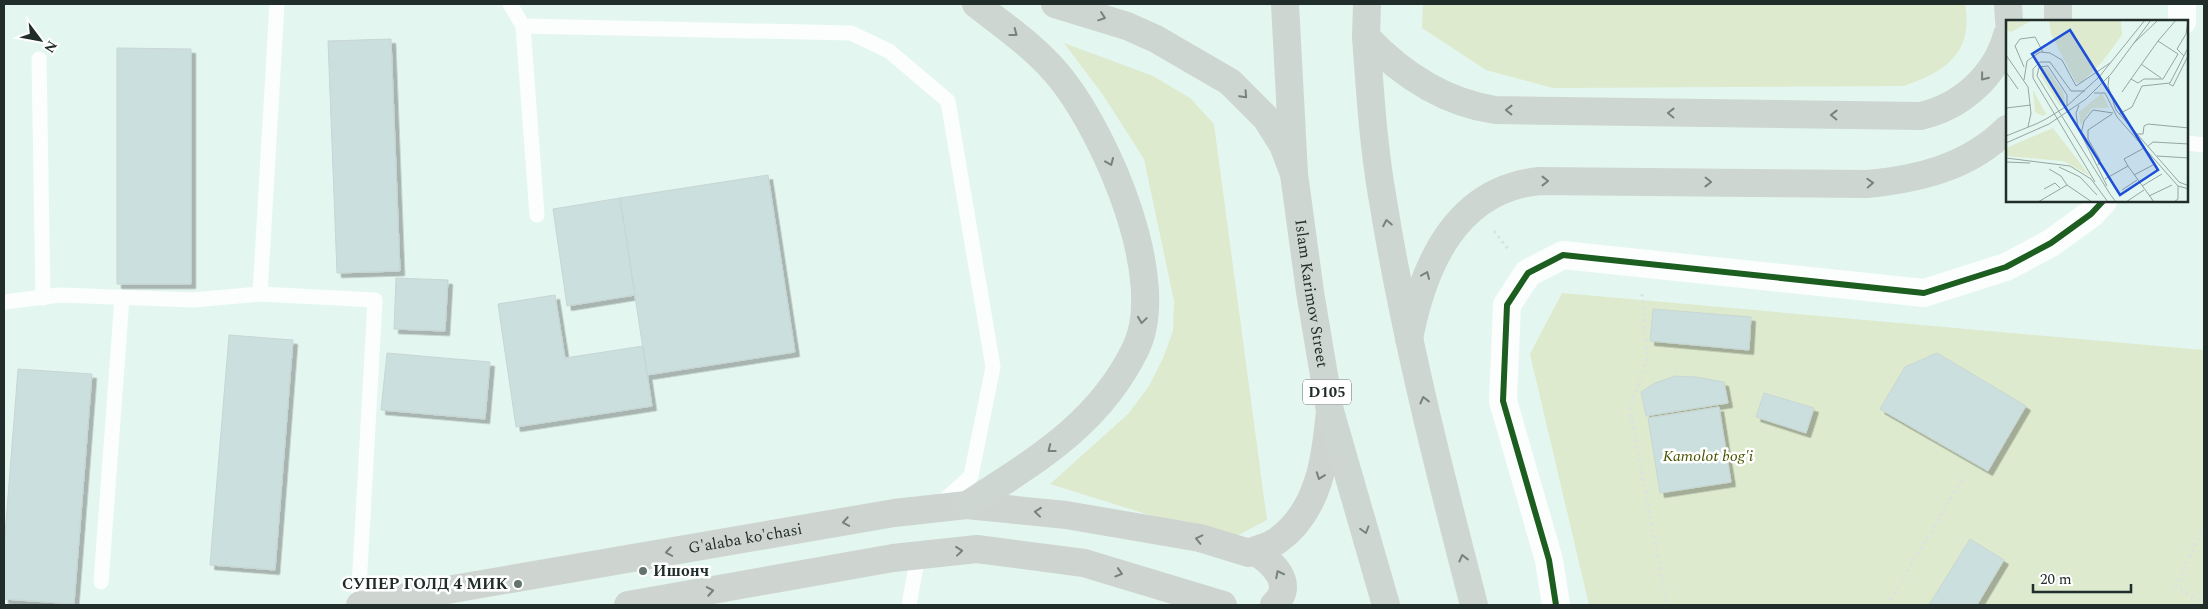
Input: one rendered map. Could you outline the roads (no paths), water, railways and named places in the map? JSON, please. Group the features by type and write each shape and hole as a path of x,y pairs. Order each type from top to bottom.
{"highway":[{"path":"967,505 1038,458 1080,426 1113,388 1136,349 1145,302 1138,246 1123,193 1106,153 1088,118 1063,81 1034,48 976,4"},
{"path":"1055,4 1127,26 1156,39 1230,82 1266,118 1283,145 1294,174"},
{"path":"2008,4 2008,20"},
{"path":"1366,23 1393,64 1426,86 1458,102 1495,110 1911,117 1943,109 1968,94 1994,64 2006,37"}],"main road":[{"path":"2058,4 2058,20"},
{"name":"Islam Karimov Street","path":"1285,15 1294,174 1310,292 1330,411 1386,605"},
{"path":"1366,23 1381,194 1410,339 1474,605"},
{"path":"1410,339 1420,291 1434,258 1460,220 1485,197 1502,189 1538,180 1867,184 1893,182 1918,177 1969,158 2006,130"},
{"path":"1255,550 1276,541 1298,520 1313,495 1324,465 1330,411"},
{"name":"G'alaba ko'chasi","path":"359,605 894,513 967,505 1066,515 1200,538 1249,553 1255,550"},
{"path":"628,605 905,557 977,549 1084,563 1222,605"},
{"path":"1255,550 1271,561 1282,576 1284,588 1274,605"}],"street":[{"path":"2182,4 2182,20"},
{"path":"1556,605 1549,560 1503,401 1507,305 1528,273 1563,255 1924,294 2006,267 2051,242 2091,214 2102,202"}],"lane":[{"path":"260,294 277,4"},
{"path":"510,4 523,26 537,215"},
{"path":"523,26 851,33 889,52 948,101 993,367 971,476 935,508"},
{"path":"39,59 43,298"},
{"path":"2188,143 2204,145"},
{"path":"4,302 60,296 192,300 260,294 375,300 359,605"},
{"path":"101,582 122,298"},
{"path":"905,557 909,605"}],"place":[{"name":"Ишонч","path":"643,571"},
{"name":"СУПЕР ГОЛД 4 МИК","path":"518,584"}],"park label":[{"name":"Kamolot bog'i","path":"1708,456"}]}
